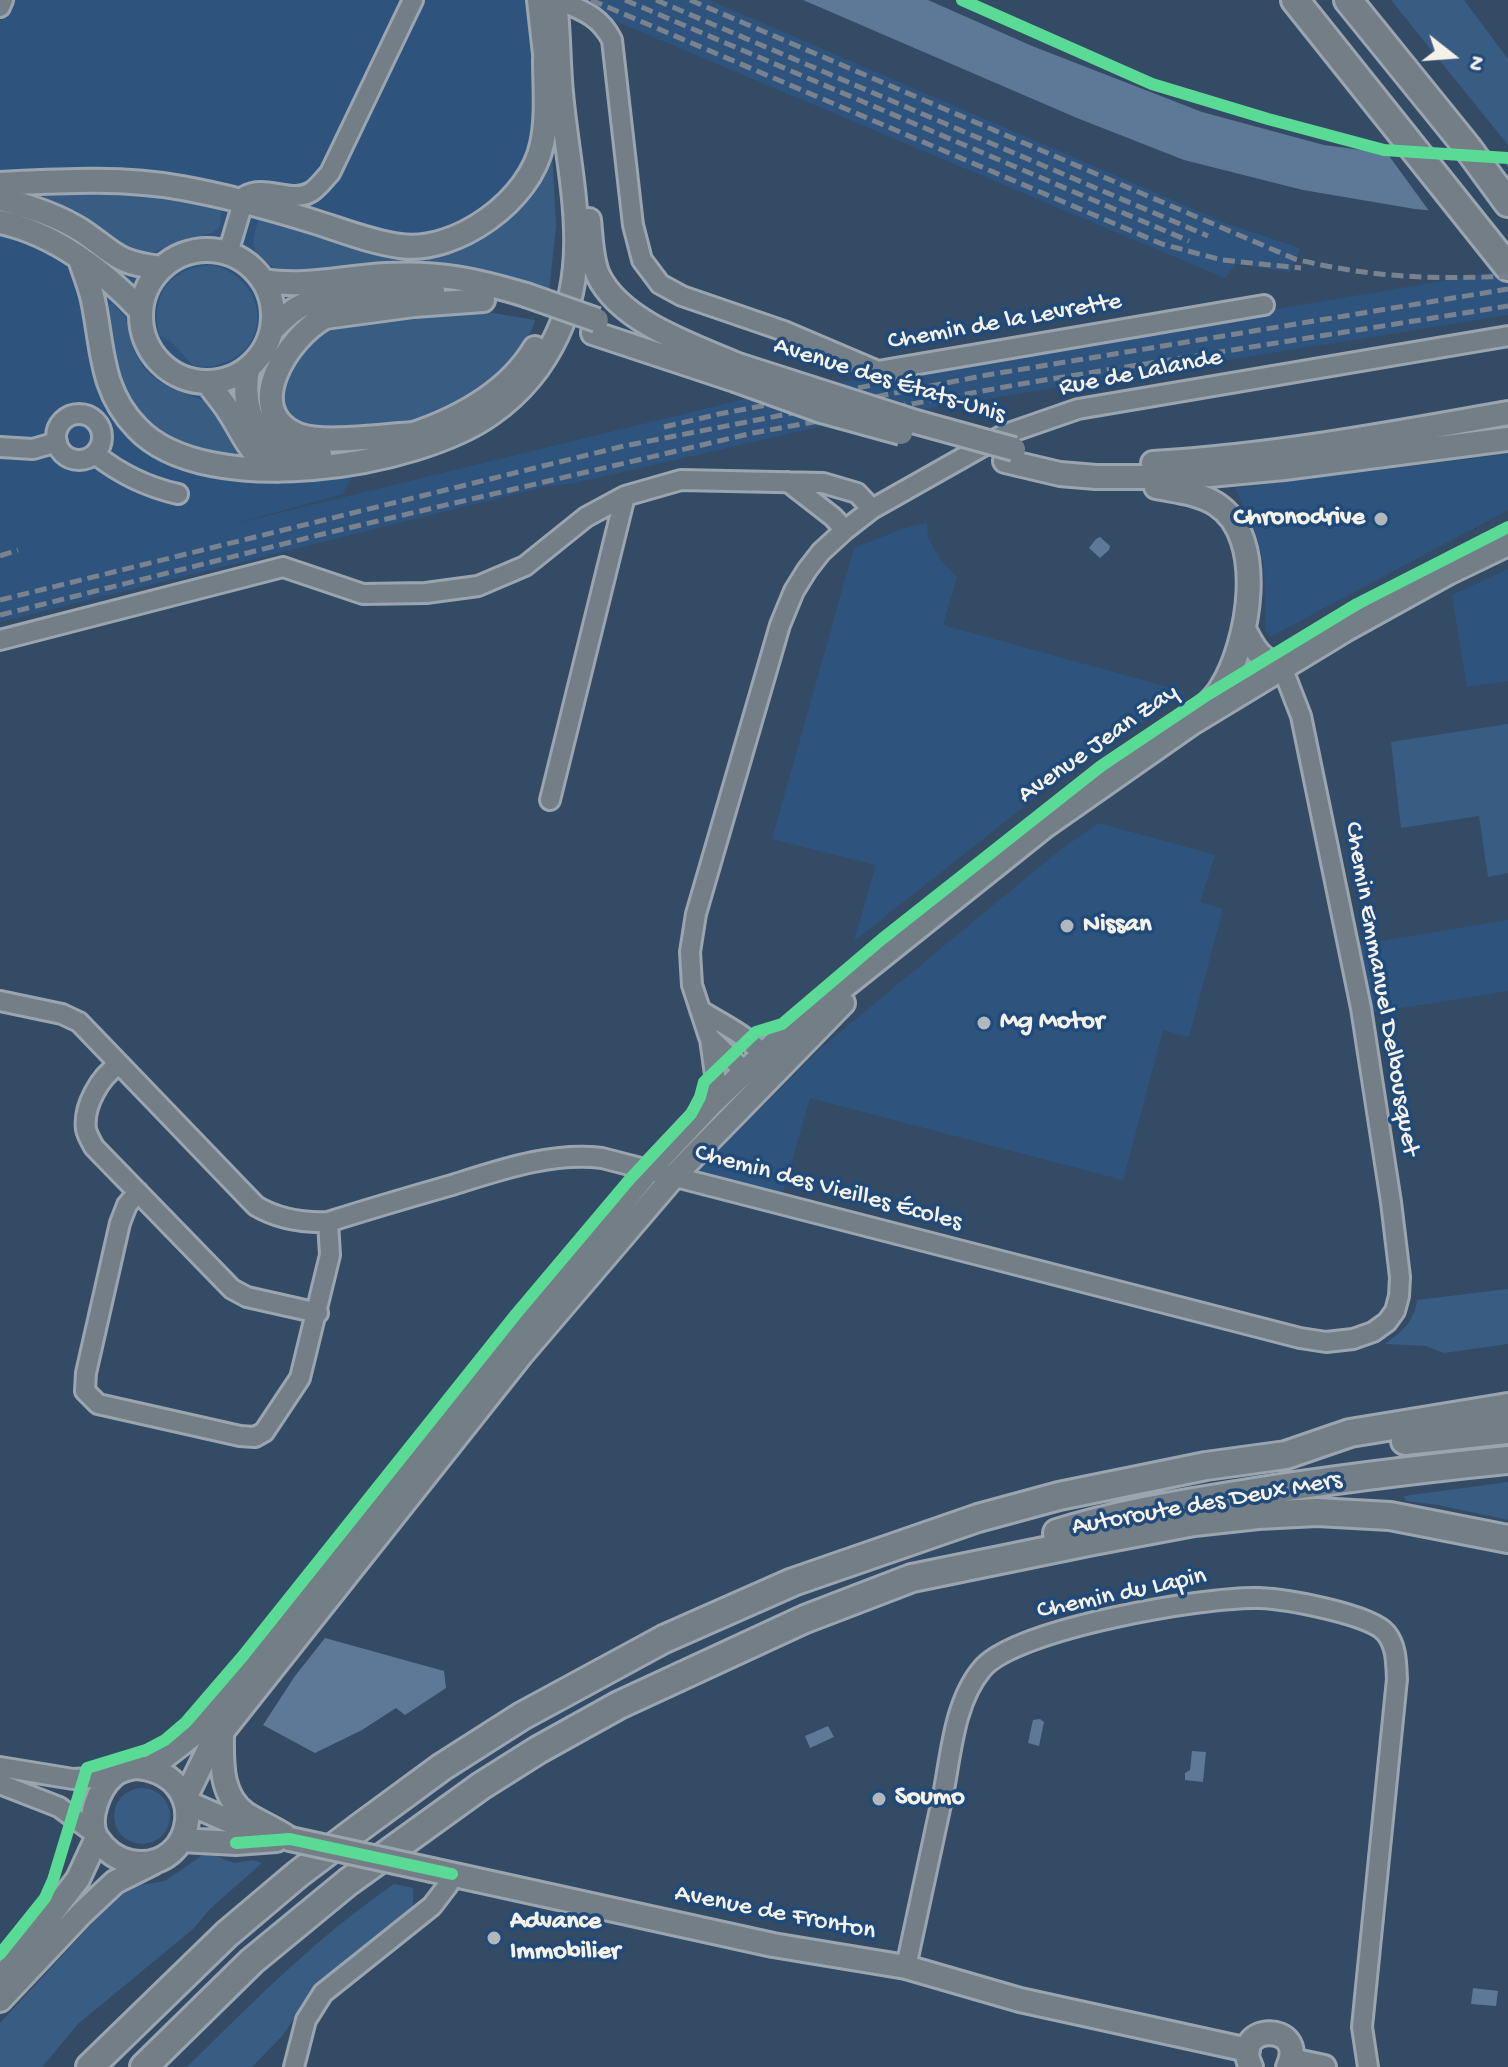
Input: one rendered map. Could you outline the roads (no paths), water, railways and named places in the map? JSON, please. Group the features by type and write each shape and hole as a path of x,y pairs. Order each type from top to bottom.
{"highway":[{"path":"1295,0 1508,267"},
{"path":"1348,0 1467,147 1508,203"},
{"path":"90,2067 227,1934 359,1828 442,1767 522,1716 664,1639 793,1582 978,1518 1059,1496 1191,1469 1286,1455 1350,1433 1508,1407"},
{"name":"Autoroute des Deux Mers","path":"1286,1455 1508,1430"},
{"name":"Autoroute des Deux Mers","path":"912,1578 1105,1520 1276,1489 1508,1460"},
{"path":"144,2067 252,1961 348,1882 456,1804 538,1750 619,1705 805,1619 912,1578 1151,1530 1258,1515 1317,1512 1378,1515 1508,1539"}],"main road":[{"path":"539,0 569,63 597,274 625,309 737,373"},
{"path":"1,187 105,181 180,188 244,202 402,247 438,243 468,231 498,212 533,169 542,145 545,58 557,0"},
{"path":"80,259 92,297 104,370 111,393 123,414 139,432 160,446 215,466 243,471 278,470 387,455 452,437 491,415 525,387 557,335 567,307 577,244 576,217 550,28"},
{"path":"248,369 222,381 208,383 186,379 167,369 152,353 143,333 141,311 147,288 161,268 192,251 210,249 242,259 263,281 273,312 272,330 267,344 248,369 244,389 246,404 262,435 298,455 380,446 416,434 455,418 508,381 529,357 555,308 561,284 565,235 556,119 545,58"},
{"path":"1,187 82,231 112,255 128,263 161,268"},
{"path":"0,222 45,236 80,259 141,311"},
{"name":"Avenue des États-Unis","path":"263,281 299,285 385,275 431,274 469,278 524,302 737,373 821,411 1010,455 1060,474 1188,477 1508,439"},
{"name":"Avenue des États-Unis","path":"272,330 303,305 354,296 418,290 483,300"},
{"name":"Avenue des États-Unis","path":"416,434 316,439 297,435 281,423 273,409 270,392 273,378 285,355 313,323 325,317 414,305 483,300 524,302"},
{"path":"208,383 230,412 252,451 265,464 278,470"},
{"name":"Avenue des États-Unis","path":"1010,455 1137,464 1203,460 1508,413"},
{"path":"1096,477 1189,493 1214,502 1228,513 1243,543 1247,559 1248,594 1244,629 1222,686 1192,723"},
{"name":"Avenue Jean Zay","path":"150,1768 194,1734 217,1711 313,1594 397,1479 648,1171 763,1054 1045,826 1192,723 1282,667 1431,582 1508,544"},
{"path":"1244,629 1264,661 1282,667"},
{"name":"Avenue Jean Zay","path":"186,1800 208,1751 222,1732 521,1355 674,1176 913,930"},
{"name":"Avenue de Fronton","path":"222,1732 224,1783 232,1798 244,1813 290,1839"},
{"path":"0,1980 78,1879 95,1835 95,1806 111,1777 120,1770 135,1767 150,1768 172,1778 186,1800 187,1826 181,1840 171,1852 157,1861 115,1882 0,2000"},
{"name":"Avenue de Fronton","path":"186,1800 227,1820 290,1839 773,1945 906,1967 1249,2062"},
{"path":"95,1835 108,1852 123,1861 140,1864 157,1861"},
{"name":"Avenue de Fronton","path":"181,1840 236,1843 290,1839"},
{"path":"1249,2062 1250,2044 1261,2034 1274,2033 1286,2040 1292,2053 1290,2063 1324,2067"}],"street":[{"path":"0,7 3,0"},
{"path":"228,253 245,196 254,191 299,195 311,193 330,173 413,0"},
{"name":"Chemin de la Levrette","path":"557,0 590,13 604,24 612,40 633,225 642,260 660,284 682,296 784,331 878,371 1264,305"},
{"name":"Rue de Lalande","path":"712,1103 717,1089 709,1037 692,985 696,914 780,625 794,591 821,552 872,509 1003,435 1078,409 1508,336"},
{"path":"82,413 98,422 102,429 101,447 83,460 69,458 59,449 57,442 59,425 65,418 82,413"},
{"path":"0,447 33,449 57,442"},
{"path":"95,454 112,468 153,489 178,494"},
{"path":"0,640 283,567 363,594 426,593 478,586 525,566 586,517 625,496 681,480 823,483 857,493 872,509"},
{"path":"788,482 845,530"},
{"path":"550,800 625,496"},
{"name":"Chemin Emmanuel Delbousquet","path":"1282,667 1301,716 1361,1008 1400,1277 1395,1311 1387,1322"},
{"name":"Chemin des Vieilles Écoles","path":"0,1001 62,1014 79,1022 256,1206 288,1219 328,1222 495,1172 580,1155 674,1176 1300,1338 1326,1342 1353,1339 1373,1332 1387,1322"},
{"path":"700,1010 742,1036 763,1054 768,1079"},
{"name":"Rue de Lalande","path":"709,1037 723,1053 747,1070 768,1079"},
{"path":"118,1065 109,1072 91,1099 86,1114 86,1131 94,1147 232,1289 247,1297 318,1313"},
{"path":"138,1192 127,1205 120,1223 86,1373 85,1391 98,1404 255,1437 264,1432 300,1378 330,1255 328,1222"},
{"name":"Chemin du Lapin","path":"906,1967 961,1708 983,1667 1015,1646 1091,1623 1195,1602 1259,1598 1299,1603 1366,1620 1385,1632 1395,1648 1397,1679 1362,2027 1368,2067"},
{"path":"0,1767 73,1779 111,1777"},
{"path":"0,1784 59,1807 95,1835"},
{"path":"294,2067 311,2008 323,1993 432,1906 448,1885 442,1872"}],"railway":[{"path":"591,0 1162,244 1222,260 1301,268"},
{"path":"625,0 1189,241"},
{"path":"656,0 1208,236"},
{"path":"690,0 1295,259 1401,276 1508,276"},
{"path":"0,600 624,446 987,375 1508,289"},
{"path":"0,615 331,532 753,433 1032,382 1508,306"},
{"path":"664,427 884,383"},
{"path":"0,556 18,550"}],"place":[{"name":"Chronodrive","path":"1381,519"},
{"name":"Nissan","path":"1067,926"},
{"name":"Mg Motor","path":"984,1023"},
{"name":"Soumo","path":"879,1799"},
{"name":"Advance Immobilier","path":"494,1938"}]}
